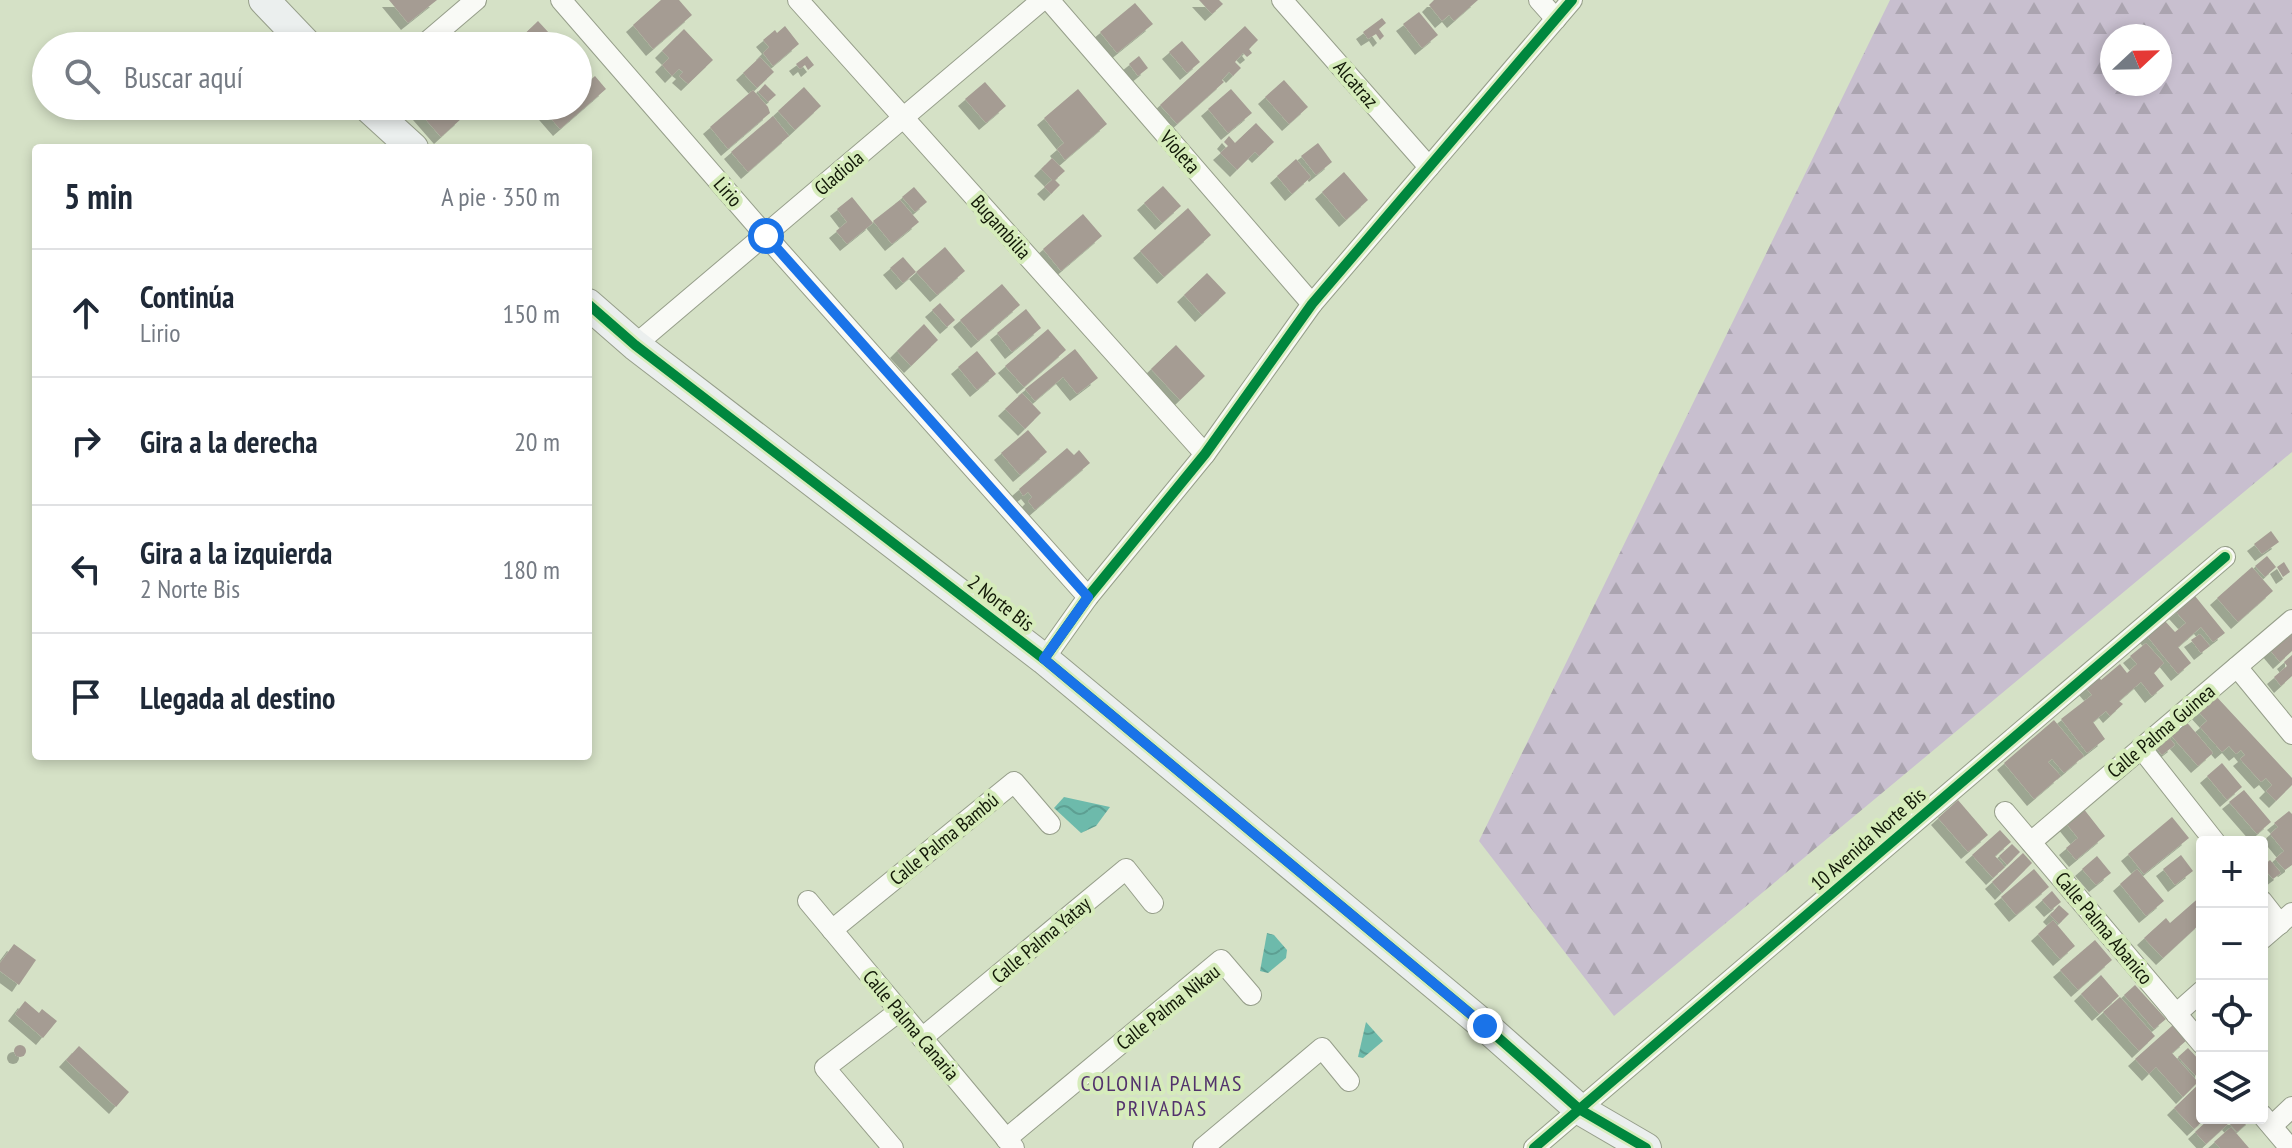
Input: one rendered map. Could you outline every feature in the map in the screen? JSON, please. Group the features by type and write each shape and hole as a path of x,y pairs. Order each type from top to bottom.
{"street":[{"path":"264,0 295,32"},
{"path":"438,32 476,0"},
{"name":"Lirio","path":"561,0 589,32"},
{"name":"Bugambilia","path":"798,0 1205,454"},
{"name":"Gladiola","path":"635,345 1042,0"},
{"name":"Violeta","path":"1049,0 1312,304"},
{"name":"Alcatraz","path":"1282,0 1429,167"},
{"path":"1539,0 1556,19"},
{"path":"1044,659 1088,597 1205,454 1312,304 1572,0"},
{"name":"Lirio","path":"592,36 1088,597"},
{"path":"382,120 409,144"},
{"name":"2 Norte Bis","path":"592,307 635,345 1044,659 1462,1007 1579,1109 1646,1148"},
{"name":"10 Avenida Norte Bis","path":"1534,1148 2225,557"},
{"name":"Calle Palma Guinea","path":"2031,842 2292,620"},
{"path":"2237,667 2292,734"},
{"path":"2141,748 2210,836"},
{"name":"Calle Palma Bambú","path":"832,930 1014,782 1050,824"},
{"name":"Calle Palma Abanico","path":"2005,812 2196,1037"},
{"name":"Calle Palma Yatay","path":"922,1038 1126,869 1153,903"},
{"name":"Calle Palma Canaria","path":"808,901 1010,1143"},
{"path":"2268,905 2286,918 2268,934"},
{"name":"Calle Palma Nikau","path":"1010,1143 1221,960 1251,995"},
{"path":"2176,1014 2196,996"},
{"path":"893,1148 825,1068 898,1012"},
{"path":"1203,1148 1322,1048 1349,1081"},
{"path":"2268,1119 2292,1107"},
{"path":"2268,1121 2290,1148"}],"green space":[{"path":"1890,0 2292,0 2292,452 1614,1016 1479,841"}],"water":[{"path":"1064,797 1110,807 1096,826 1081,833 1054,808"},
{"path":"1267,933 1274,935 1287,950 1286,958 1268,973 1260,971"},
{"path":"1366,1022 1383,1041 1363,1058 1358,1057"}],"building":[{"path":"389,0 437,0 408,23"},
{"path":"661,0 679,0 692,15 653,49 633,25"},
{"path":"1199,0 1219,0 1223,4 1212,14"},
{"path":"1434,0 1478,0 1454,21 1449,15 1442,21 1429,5"},
{"path":"1135,3 1153,24 1117,53 1100,32"},
{"path":"1419,12 1438,35 1422,48 1403,24"},
{"path":"1382,18 1386,23 1379,29 1384,36 1380,40 1376,34 1368,39 1363,32"},
{"path":"538,21 548,32 527,32"},
{"path":"785,26 799,44 773,66 763,53 769,47 763,40"},
{"path":"1245,26 1258,40 1249,49 1252,53 1247,57 1243,53 1235,62 1241,68 1233,76 1229,72 1222,80 1224,82 1177,124 1160,105"},
{"path":"684,29 713,60 688,84 679,76 683,72 679,69 672,76 662,65 669,58 662,51"},
{"path":"1182,41 1200,62 1187,73 1169,52"},
{"path":"807,56 814,65 808,70 805,65 800,69 796,64"},
{"path":"1139,56 1148,68 1138,76 1129,64"},
{"path":"760,57 774,72 757,88 743,73"},
{"path":"595,76 606,89 592,101 592,79"},
{"path":"1284,80 1308,107 1289,124 1265,97"},
{"path":"985,82 1006,106 986,123 965,99"},
{"path":"765,84 776,95 768,102 758,92"},
{"path":"804,87 821,106 795,130 778,111"},
{"path":"1078,89 1107,124 1065,160 1057,149 1064,143 1044,118"},
{"path":"1231,89 1252,113 1228,133 1208,109"},
{"path":"753,90 770,113 728,149 710,127"},
{"path":"773,116 789,136 748,172 731,152"},
{"path":"426,120 460,120 441,137"},
{"path":"552,120 570,120 560,129"},
{"path":"1256,123 1274,142 1259,156 1255,152 1237,170 1220,153 1228,146 1224,142 1229,136 1235,143"},
{"path":"1318,143 1332,162 1316,175 1301,156"},
{"path":"1052,158 1065,171 1055,180 1060,185 1051,194 1044,187 1052,180 1041,169"},
{"path":"1296,159 1311,177 1292,194 1277,176"},
{"path":"1344,172 1368,200 1346,220 1322,192"},
{"path":"1163,186 1181,206 1162,223 1144,203"},
{"path":"914,187 927,202 915,212 902,197"},
{"path":"852,197 873,223 847,244 836,231 847,222 837,209"},
{"path":"900,200 919,222 892,244 873,221"},
{"path":"1188,208 1211,235 1164,277 1140,251"},
{"path":"1083,214 1102,236 1061,271 1043,249"},
{"path":"945,247 965,271 937,295 916,272"},
{"path":"903,257 916,272 903,283 890,268"},
{"path":"1207,273 1226,293 1202,315 1184,295"},
{"path":"1002,284 1020,305 978,341 960,320"},
{"path":"940,303 955,320 947,327 932,310"},
{"path":"1026,309 1041,328 1012,352 997,333"},
{"path":"924,324 938,340 911,366 897,351"},
{"path":"1048,329 1066,350 1024,387 1005,366"},
{"path":"1176,345 1205,376 1180,400 1151,369"},
{"path":"1075,349 1098,378 1077,394 1063,377 1035,401 1025,389"},
{"path":"977,351 996,374 977,390 958,367"},
{"path":"1022,393 1041,413 1025,429 1005,409"},
{"path":"1028,430 1047,452 1020,475 1001,453"},
{"path":"1067,448 1074,455 1079,450 1090,463 1035,510 1028,501 1032,497 1028,492 1023,496 1019,489"},
{"path":"2271,531 2279,542 2262,554 2254,544"},
{"path":"2267,556 2276,567 2265,577 2255,566"},
{"path":"2284,562 2290,572 2283,577 2277,567"},
{"path":"2252,567 2273,591 2238,622 2217,598"},
{"path":"2195,596 2225,633 2213,642 2201,627 2178,647 2191,663 2178,674 2147,636 2165,621 2175,632 2186,623 2176,612"},
{"path":"2292,629 2292,651 2280,662 2269,649"},
{"path":"2200,634 2210,646 2201,653 2191,640"},
{"path":"2146,643 2164,663 2154,673 2164,686 2152,696 2141,682 2119,701 2123,704 2110,716 2106,711 2093,722 2105,739 2087,753 2061,719 2092,695 2086,688 2099,677 2101,680 2120,664 2127,673 2137,664 2130,656"},
{"path":"2292,655 2292,676 2281,686 2274,677 2287,666 2284,662"},
{"path":"2214,694 2292,778 2292,785 2276,801 2266,791 2272,785 2266,778 2261,782 2240,759 2245,755 2241,750 2236,754 2229,746 2222,752 2200,727 2207,721 2196,709"},
{"path":"2184,719 2213,753 2198,766 2168,732"},
{"path":"2054,720 2084,756 2064,773 2052,759 2048,762 2061,776 2034,799 2004,763"},
{"path":"2168,736 2175,745 2162,755 2155,746"},
{"path":"2222,763 2242,787 2227,800 2207,776"},
{"path":"2244,790 2271,822 2257,834 2229,802"},
{"path":"1958,800 1988,835 1968,852 1938,818"},
{"path":"2083,808 2105,836 2076,860 2066,848 2078,838 2065,822"},
{"path":"2289,811 2292,814 2292,865 2285,870 2275,859 2284,851 2270,834 2278,827 2274,823"},
{"path":"2172,817 2189,838 2144,874 2128,854"},
{"path":"2000,830 2011,842 1995,856 2005,867 1993,878 1972,855"},
{"path":"2012,844 2020,852 2007,865 1999,856"},
{"path":"2023,853 2032,863 2002,893 1992,882"},
{"path":"2181,855 2193,871 2175,885 2163,869"},
{"path":"2097,856 2111,873 2096,885 2082,869"},
{"path":"2270,860 2281,873 2273,879 2268,874"},
{"path":"2034,869 2049,887 2016,915 2001,897"},
{"path":"2137,869 2164,901 2146,916 2120,884"},
{"path":"2052,891 2061,902 2051,910 2042,900"},
{"path":"2196,900 2196,928 2163,958 2144,938 2166,918 2170,923"},
{"path":"2059,905 2069,914 2059,924 2050,915"},
{"path":"2053,920 2075,946 2060,959 2038,934"},
{"path":"2095,940 2112,960 2078,990 2060,970"},
{"path":"14,944 36,960 19,985 0,971 0,963"},
{"path":"2101,975 2119,996 2099,1014 2081,994"},
{"path":"2135,985 2166,1019 2154,1029 2124,995"},
{"path":"2120,997 2155,1036 2139,1051 2103,1012"},
{"path":"25,1001 39,1013 42,1009 57,1021 43,1038 15,1014"},
{"path":"2173,1025 2187,1040 2172,1053 2196,1080 2196,1084 2183,1097 2156,1067 2149,1074 2135,1059"},
{"path":"20,1045 26,1051 20,1057 14,1051"},
{"path":"79,1046 129,1092 116,1107 66,1060"},
{"path":"2188,1048 2196,1057 2196,1076 2178,1057"},
{"path":"2196,1087 2196,1124 2199,1124 2194,1129 2174,1108"},
{"path":"2204,1124 2228,1124 2206,1144 2195,1132"},
{"path":"2230,1124 2246,1124 2237,1132"},
{"path":"2231,1127 2249,1148 2220,1148 2214,1142"}],"cycle path":[{"path":"1044,659 1088,597 1205,454 1312,304 1572,0"},
{"path":"592,307 635,345 1044,659 1485,1026 1579,1109 1646,1148"},
{"path":"1534,1148 2225,557"}],"district":[{"name":"COLONIA PALMAS PRIVADAS","path":"1162,1096"}],"route":[{"path":"766,236 1088,597 1044,659 1485,1026"}]}
